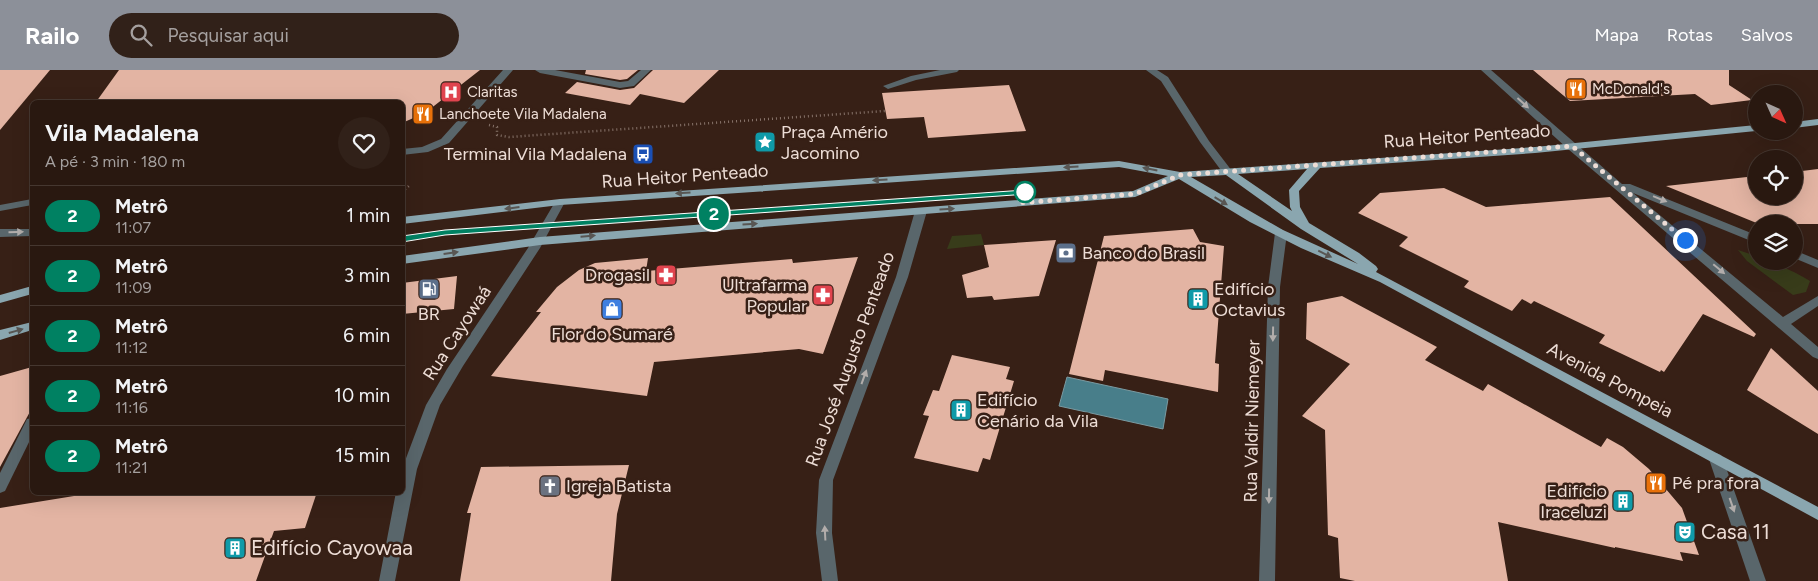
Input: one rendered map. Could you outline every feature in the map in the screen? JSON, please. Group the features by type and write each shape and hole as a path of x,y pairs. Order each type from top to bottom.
{"main road":[{"name":"Rua Heitor Penteado","path":"405,221 560,202 1119,164 1180,175 1572,146 1748,129"},
{"path":"1304,226 1295,206 1294,190 1318,164"},
{"name":"Avenida Pompeia","path":"1227,171 1304,226 1355,256 1384,279"},
{"name":"Rua Heitor Penteado","path":"405,260 540,241 1135,194 1180,175"},
{"name":"Avenida Pompeia","path":"1180,175 1219,200 1281,233 1346,264 1384,279 1818,514"},
{"path":"0,299 30,291"},
{"path":"0,335 30,327"}],"street":[{"path":"405,152 435,147 444,141 508,70"},
{"path":"540,70 620,85 631,84 646,70"},
{"path":"888,86 914,78 954,70"},
{"path":"1151,70 1165,79 1205,142 1227,171"},
{"path":"1486,70 1572,146 1818,354"},
{"path":"1615,181 1748,236"},
{"path":"0,208 30,202"},
{"name":"Rua Cayowaá","path":"405,492 415,448 433,405 452,372 540,241 560,202"},
{"name":"Rua José Augusto Penteado","path":"830,581 824,533 826,480 902,277 920,211"},
{"path":"0,233 30,233"},
{"name":"Rua Valdir Niemeyer","path":"1267,581 1274,287 1281,233"},
{"path":"1803,258 1818,264"},
{"path":"1783,323 1818,300"},
{"path":"0,486 30,427"},
{"path":"1716,459 1758,581"},
{"name":"Rua Cayowaá","path":"387,581 404,495"}],"path":[{"path":"463,120 497,127 497,135 509,137 885,112"},
{"path":"405,189 410,185"}],"green space":[{"path":"981,234 984,245 947,249 952,236"},
{"path":"1738,250 1748,253 1747,261"},
{"path":"1759,270 1789,270 1810,281 1806,292 1793,295"}],"water":[{"path":"1067,377 1168,399 1163,429 1059,406"}],"building":[{"path":"0,70 50,70 0,130"},
{"path":"119,70 480,70 425,113 405,122 405,100 97,100"},
{"path":"586,70 638,70 627,79 620,80 585,74"},
{"path":"653,70 719,70 684,103 640,94 630,105 565,93 577,82 620,90 634,88"},
{"path":"1533,70 1729,70 1729,85 1748,97 1748,100 1711,105 1695,94 1570,101"},
{"path":"1009,85 1026,131 928,138 924,117 887,119 882,93"},
{"path":"1818,169 1818,224 1803,224 1803,215 1748,215 1748,220 1666,186 1748,177 1748,205 1803,205 1803,171"},
{"path":"1444,188 1486,207 1610,197 1756,334 1754,337 1703,314 1664,372 1661,370 1660,372 1599,343 1605,335 1534,301 1531,304 1522,299 1512,311 1464,287 1469,281 1399,246 1408,237 1358,213 1380,193"},
{"path":"1193,229 1200,242 1224,246 1215,363 1219,364 1218,392 1105,370 1103,381 1069,374 1104,236"},
{"path":"1056,240 1039,296 994,300 992,296 967,298 962,275 989,267 984,245"},
{"path":"858,257 823,354 799,349 654,362 647,396 491,376 541,312 536,312 557,287 579,270 595,263 648,258 646,271 792,259 793,263"},
{"name":"BR","path":"457,276 454,309 405,314 405,283"},
{"path":"1342,296 1437,347 1425,360 1483,391 1488,384 1601,447 1607,438 1623,447 1649,469 1682,508 1699,555 1680,552 1683,561 1498,522 1508,581 1355,581 1340,578 1338,538 1328,535 1325,430 1302,416 1350,364 1306,339 1307,303"},
{"path":"1771,348 1818,391 1818,434 1747,390"},
{"name":"Edifício Cenário da Vila","path":"952,355 1010,367 1006,379 1014,381 990,460 983,458 978,472 914,458 929,416 923,415 933,390 939,391"},
{"path":"30,368 30,412 0,467 0,376"},
{"path":"629,465 617,514 611,581 460,581 471,513 467,513 481,467"},
{"path":"316,495 305,528 274,531 256,581 0,581 0,508 74,496"}],"metro line":[{"name":"2","path":"405,239 445,232 1025,192"}],"place":[{"name":"McDonald's","path":"1576,89"},
{"name":"Claritas","path":"451,92"},
{"name":"Lanchoete Vila Madalena","path":"423,114"},
{"name":"Praça Amério Jacomino","path":"765,142"},
{"name":"Terminal Vila Madalena","path":"643,154"},
{"name":"Banco do Brasil","path":"1066,253"},
{"name":"Drogasil","path":"666,275"},
{"name":"BR","path":"429,289"},
{"name":"Ultrafarma Popular","path":"823,295"},
{"name":"Edifício Octavius","path":"1198,299"},
{"name":"Flor do Sumaré","path":"612,309"},
{"name":"Edifício Cenário da Vila","path":"961,410"},
{"name":"Pé pra fora","path":"1656,483"},
{"name":"Igreja Batista","path":"550,486"},
{"name":"Edifício Iraceluzi","path":"1623,501"},
{"name":"Casa 11","path":"1685,532"},
{"name":"Edifício Cayowaa","path":"235,548"}],"route":[{"path":"1025,192 1018,203 1135,194 1180,175 1572,146 1685,240"}]}
